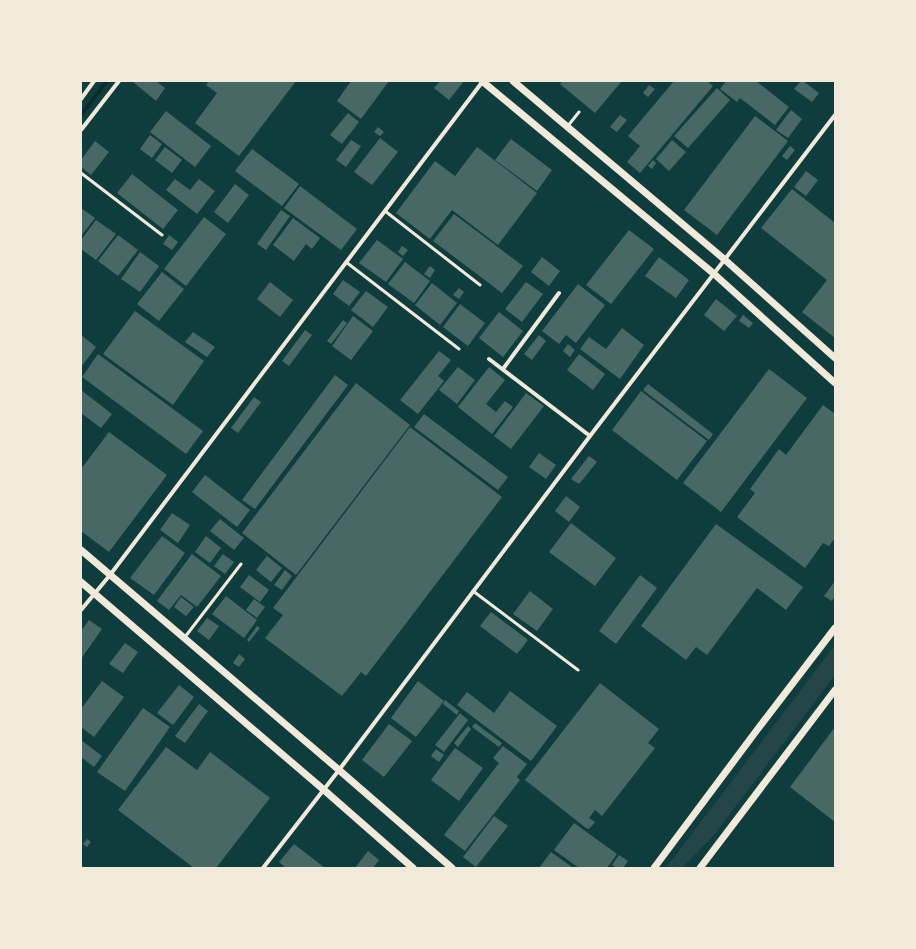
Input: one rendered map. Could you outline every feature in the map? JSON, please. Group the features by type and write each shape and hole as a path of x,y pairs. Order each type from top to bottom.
{"street":[{"path":"81,98 94,81"},
{"path":"81,130 118,81"},
{"path":"81,610 110,575 482,81 713,273 835,383"},
{"path":"513,81 724,259 835,358"},
{"path":"263,868 324,790 713,273 835,115"},
{"path":"503,369 559,293"},
{"path":"489,359 590,436"},
{"path":"81,550 452,868"},
{"path":"81,582 413,868"},
{"path":"654,868 835,628"},
{"path":"700,868 835,690"}],"lane":[{"path":"567,127 579,112"},
{"path":"81,173 162,235"},
{"path":"385,211 480,285"},
{"path":"346,262 459,349"},
{"path":"184,638 241,564"},
{"path":"474,591 578,670"}],"shaded area":[{"path":"835,645 835,675 714,835 682,868 666,868"}],"building":[{"path":"156,81 165,88 156,101 133,82"},
{"path":"209,81 296,81 239,156 195,123 217,93 206,85"},
{"path":"351,81 389,81 361,119 337,101"},
{"path":"440,81 464,81 449,100 434,88"},
{"path":"563,81 622,81 595,113 560,84"},
{"path":"674,81 707,81 713,86 640,173 627,162 640,146 628,136"},
{"path":"726,81 756,81 789,107 775,125 740,98 737,102 720,89"},
{"path":"801,81 819,93 812,102 794,89"},
{"path":"649,85 655,89 648,97 643,93"},
{"path":"717,88 730,100 688,148 674,136"},
{"path":"791,110 802,119 788,138 776,130"},
{"path":"166,111 211,146 195,167 150,132"},
{"path":"348,113 359,122 342,144 330,135"},
{"path":"620,115 627,120 617,132 610,127"},
{"path":"755,116 788,141 717,235 684,210"},
{"path":"378,127 384,132 380,136 374,132"},
{"path":"150,135 162,144 152,158 140,149"},
{"path":"380,138 398,152 372,185 354,172"},
{"path":"511,139 552,170 537,191 495,160"},
{"path":"351,140 361,146 346,167 336,160"},
{"path":"672,140 686,152 669,171 656,159"},
{"path":"95,141 109,152 91,175 81,167 81,160"},
{"path":"790,146 795,150 787,160 782,156"},
{"path":"165,147 182,160 172,173 155,160"},
{"path":"477,147 537,193 498,245 452,210 430,239 396,213 435,161 455,176"},
{"path":"252,149 299,184 282,206 235,171"},
{"path":"653,160 656,163 652,169 648,166"},
{"path":"806,171 818,180 806,196 794,187"},
{"path":"132,174 178,210 163,229 117,193"},
{"path":"175,179 190,190 199,179 215,191 197,214 166,190"},
{"path":"235,184 249,195 228,223 214,212"},
{"path":"300,186 357,229 341,250 284,208"},
{"path":"792,189 835,223 835,338 802,312 827,280 761,228"},
{"path":"81,208 95,218 81,236"},
{"path":"281,210 290,216 266,250 257,244"},
{"path":"454,214 523,266 502,293 433,241"},
{"path":"204,217 226,234 186,286 164,269"},
{"path":"293,218 320,238 312,249 306,244 294,261 273,245"},
{"path":"96,220 116,234 96,260 81,249 81,240"},
{"path":"629,230 654,249 611,304 586,285"},
{"path":"118,235 138,250 118,276 98,261"},
{"path":"169,235 178,242 172,250 163,244"},
{"path":"377,240 403,259 386,282 359,263"},
{"path":"402,246 408,250 403,256 398,252"},
{"path":"140,252 159,266 140,292 121,279"},
{"path":"542,257 560,271 549,286 531,272"},
{"path":"659,257 689,280 676,298 645,276"},
{"path":"405,262 430,281 414,303 388,284"},
{"path":"430,266 435,270 430,278 424,274"},
{"path":"162,272 184,289 159,321 137,304"},
{"path":"343,280 360,292 349,306 333,294"},
{"path":"270,282 293,300 280,317 257,299"},
{"path":"526,282 543,294 522,322 505,309"},
{"path":"432,283 457,303 440,325 415,305"},
{"path":"578,284 605,305 576,343 566,335 559,344 542,331"},
{"path":"459,288 464,292 459,299 453,295"},
{"path":"366,291 388,307 373,327 351,310"},
{"path":"716,299 737,316 724,331 704,315"},
{"path":"460,304 485,323 468,346 443,327"},
{"path":"135,311 204,361 173,405 103,354"},
{"path":"499,312 523,331 503,357 479,338"},
{"path":"743,315 753,323 749,328 739,321"},
{"path":"353,316 373,331 351,360 332,346"},
{"path":"343,320 347,323 331,344 327,341"},
{"path":"622,328 644,345 620,379 580,349 589,337 606,349"},
{"path":"305,330 312,335 289,366 282,361"},
{"path":"193,332 215,347 207,357 185,342"},
{"path":"81,335 96,347 81,367"},
{"path":"539,335 546,341 532,360 524,354"},
{"path":"568,344 575,350 570,357 563,351"},
{"path":"439,351 451,360 438,376 444,381 418,414 400,400"},
{"path":"98,354 203,431 186,454 82,377"},
{"path":"579,354 605,374 593,390 567,370"},
{"path":"458,367 475,380 457,404 439,390"},
{"path":"489,367 505,380 486,404 496,412 505,401 513,407 492,434 458,407"},
{"path":"769,369 807,398 721,512 683,483"},
{"path":"335,375 348,385 255,509 242,500"},
{"path":"356,383 410,425 296,575 242,533"},
{"path":"648,384 713,434 709,440 643,390"},
{"path":"81,390 112,414 101,428 81,413"},
{"path":"641,391 707,441 677,480 612,430"},
{"path":"526,393 544,406 511,449 494,436"},
{"path":"254,397 261,402 238,433 231,428"},
{"path":"823,405 835,414 835,538 829,546 823,543 805,568 737,517 755,493 750,489 779,449 786,455"},
{"path":"424,414 508,477 498,490 414,427"},
{"path":"410,427 502,497 366,676 361,672 342,696 265,638 283,615 273,608"},
{"path":"109,432 167,475 109,552 81,531 81,469"},
{"path":"539,453 556,465 546,479 529,467"},
{"path":"589,456 597,462 579,484 571,479"},
{"path":"205,475 250,510 237,527 192,492"},
{"path":"566,496 580,507 569,522 555,511"},
{"path":"172,513 190,525 178,543 160,530"},
{"path":"220,519 244,538 234,550 210,531"},
{"path":"571,523 616,558 595,586 549,552"},
{"path":"716,524 803,587 786,610 757,588 707,655 696,647 686,660 641,626"},
{"path":"162,536 185,553 154,595 130,578"},
{"path":"206,536 221,548 210,563 195,552"},
{"path":"192,554 221,576 197,607 181,595 169,610 157,601"},
{"path":"223,554 234,562 225,574 214,566"},
{"path":"267,556 282,568 271,582 256,570"},
{"path":"285,570 292,576 282,590 274,585"},
{"path":"249,575 269,590 260,602 240,587"},
{"path":"640,575 657,588 616,644 599,631"},
{"path":"835,581 835,596 832,601 824,596"},
{"path":"530,591 553,609 537,631 513,614"},
{"path":"226,596 257,620 244,638 212,614"},
{"path":"181,597 194,607 186,616 174,607"},
{"path":"254,599 265,607 257,618 246,610"},
{"path":"491,612 528,640 517,654 480,626"},
{"path":"207,618 219,626 209,640 197,631"},
{"path":"89,620 102,629 81,659 81,631"},
{"path":"257,626 260,628 249,642 247,640"},
{"path":"125,643 138,652 123,673 109,664"},
{"path":"239,654 245,659 239,667 233,663"},
{"path":"102,681 124,697 94,737 81,727 81,709"},
{"path":"418,681 444,701 416,737 391,718"},
{"path":"600,683 659,729 648,743 655,748 602,816 595,810 589,818 595,822 589,829 525,780"},
{"path":"179,685 194,697 173,725 157,713"},
{"path":"510,691 557,726 531,761 457,705 467,692 494,713"},
{"path":"445,700 459,711 457,715 443,704"},
{"path":"199,704 208,711 185,743 175,736"},
{"path":"143,708 170,727 125,791 97,772"},
{"path":"460,713 468,720 444,752 435,745"},
{"path":"475,723 502,743 499,747 472,727"},
{"path":"389,724 412,741 384,777 362,760"},
{"path":"468,726 471,729 458,747 454,743"},
{"path":"835,727 835,822 790,787"},
{"path":"81,740 102,756 94,767 81,757"},
{"path":"503,746 527,764 517,777 520,780 465,851 444,835 499,763 493,758"},
{"path":"166,747 197,770 210,752 270,798 216,868 194,868 118,810"},
{"path":"455,748 483,768 459,801 431,780"},
{"path":"436,749 444,755 439,762 431,756"},
{"path":"494,816 508,826 476,867 463,857"},
{"path":"574,823 617,854 607,868 579,868 554,850"},
{"path":"87,839 91,842 87,847 83,844"},
{"path":"294,844 325,868 286,868 279,862"},
{"path":"368,851 379,860 373,868 355,868"},
{"path":"551,852 572,867 539,868"},
{"path":"619,855 628,861 623,868 617,868 612,865"}],"waterway":[{"path":"81,115 107,81"}]}
